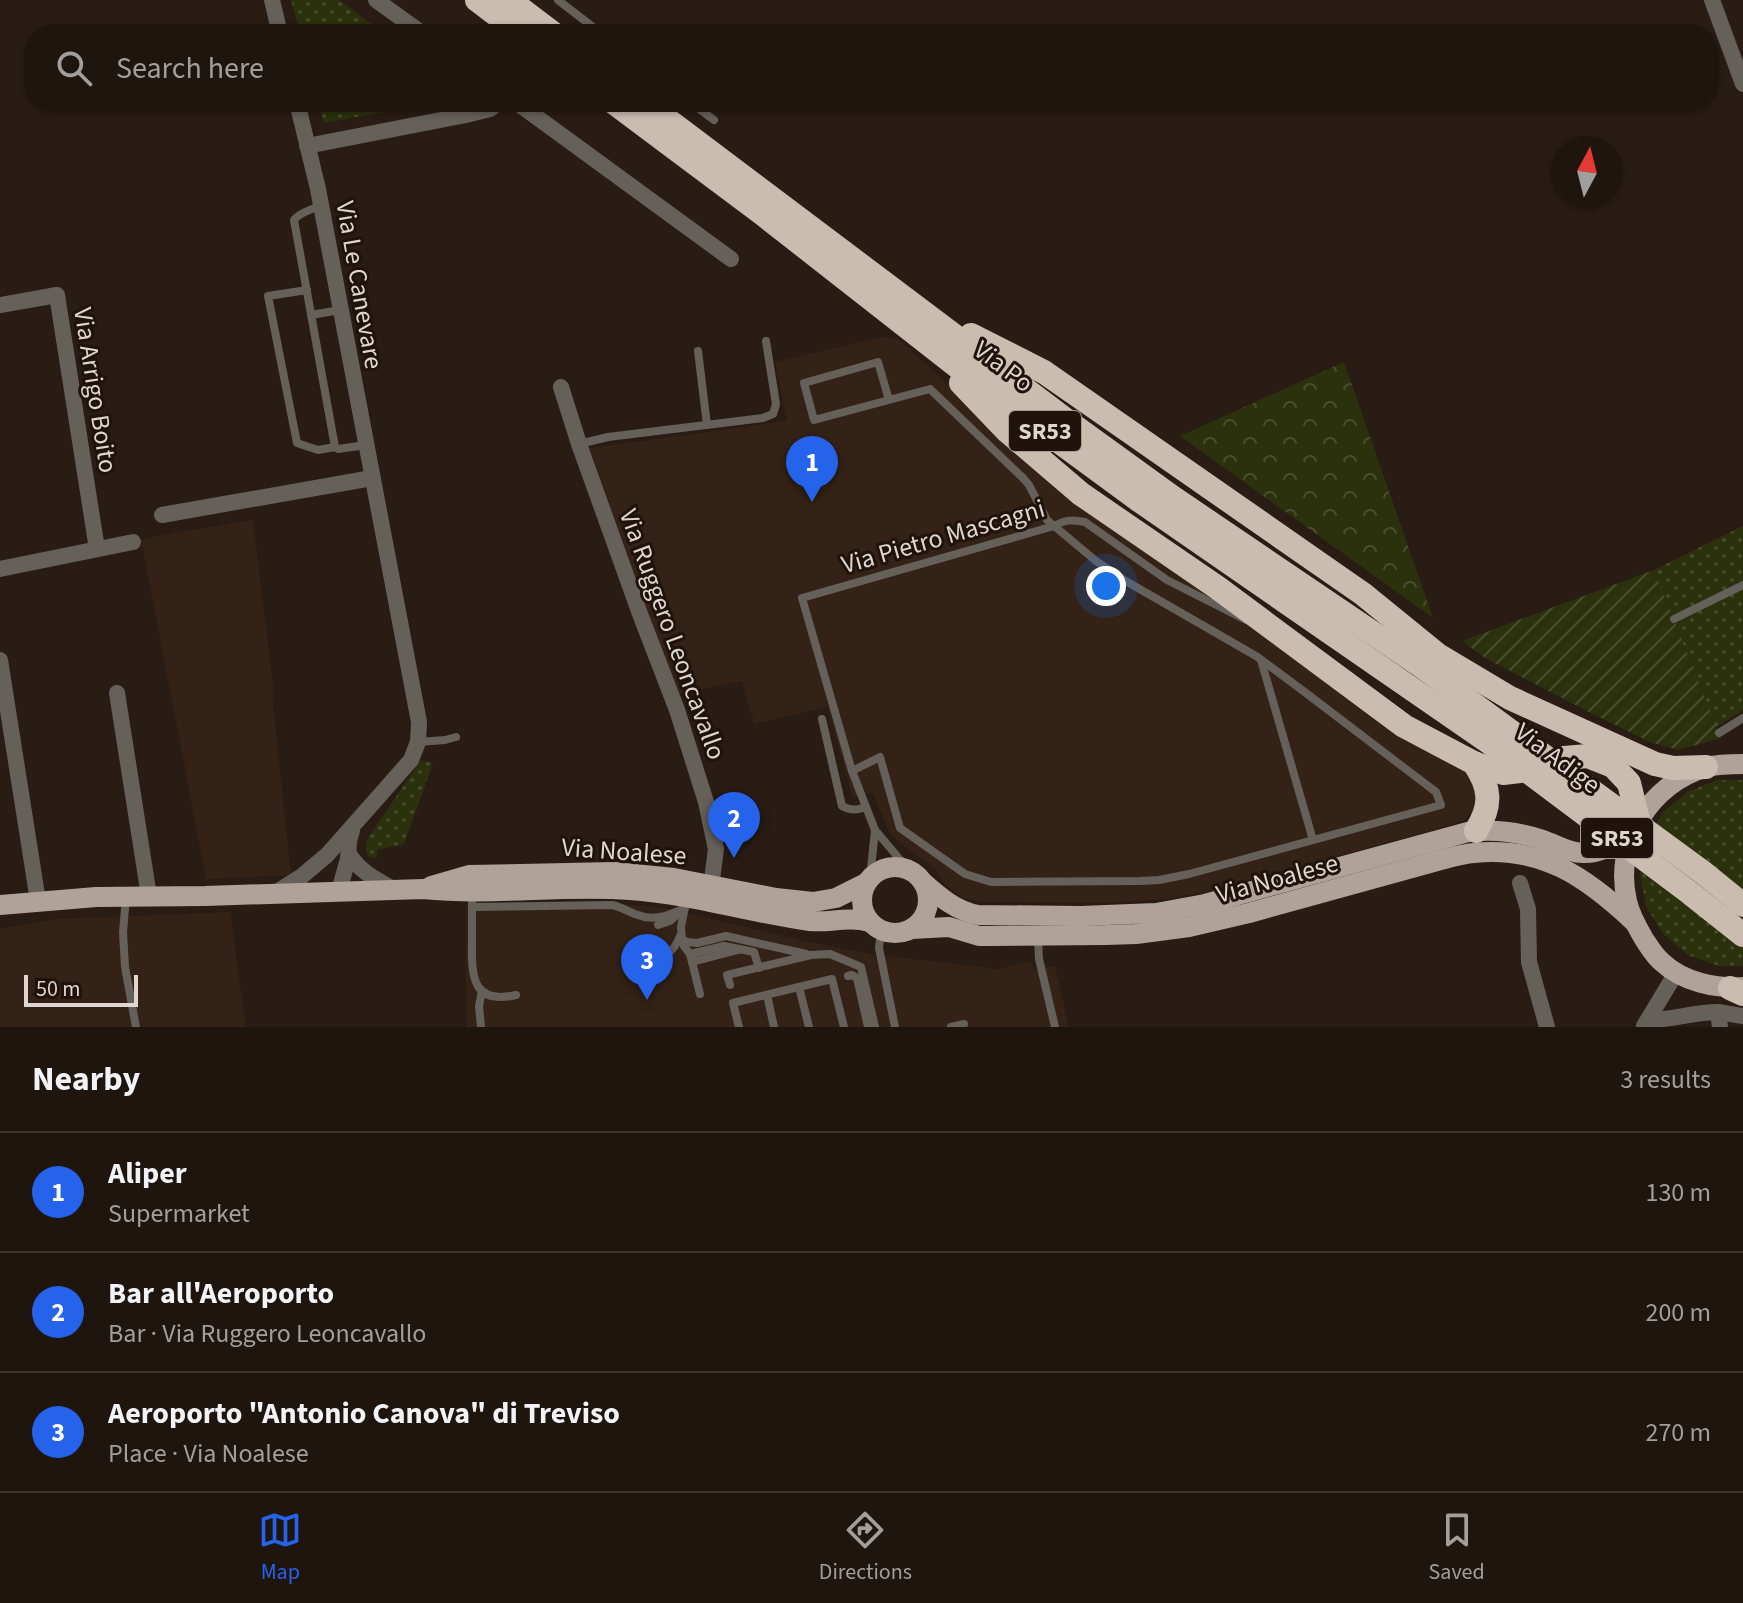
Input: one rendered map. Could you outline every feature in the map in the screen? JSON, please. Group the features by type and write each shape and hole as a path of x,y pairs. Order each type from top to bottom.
{"highway":[{"path":"477,0 509,24"},
{"path":"509,0 541,24"},
{"name":"Via Po","path":"626,112 764,215 912,318"},
{"name":"Via Po","path":"656,112 1140,501 1496,733"},
{"path":"912,318 1006,430 1081,494 1218,588 1386,714 1474,763 1503,773 1564,758 1588,756 1613,766 1629,783 1635,827"},
{"path":"912,318 1044,372 1363,594 1438,655 1510,698 1655,764 1673,768 1724,765"},
{"name":"Via Adige","path":"1496,733 1705,874 1743,905"},
{"name":"Via Adige","path":"1496,733 1743,935"},
{"path":"1474,763 1488,791 1483,819 1476,831"}],"main road":[{"name":"Via Noalese","path":"1633,921 1626,900 1624,878 1626,855 1635,827 1651,802 1667,787 1685,776 1724,765"},
{"name":"Via Noalese","path":"916,876 951,905 978,915 1156,913 1205,904 1476,831 1509,832 1586,853 1615,844 1635,827"},
{"name":"Via Noalese","path":"911,929 949,927 979,936 1037,936 1136,934 1189,927 1481,852 1534,858 1574,873 1633,921 1661,962 1676,973 1703,983 1739,990"},
{"path":"892,866 916,876 928,893 926,913 920,922 903,932 877,926 865,913 862,903 862,893 868,881 884,868 892,866"},
{"name":"Via Noalese","path":"423,889 469,875 544,872 652,875 698,895 759,913 809,921 851,918 877,926"},
{"name":"Via Noalese","path":"0,905 126,896 393,889 456,892 472,899 615,889 817,902 836,898 868,881"}],"street":[{"path":"272,0 278,24"},
{"path":"376,0 409,24"},
{"path":"1712,0 1743,84"},
{"name":"Via Le Canevare","path":"275,893 342,850 353,828 411,760 418,738 418,716 321,205 299,112"},
{"path":"307,146 478,112"},
{"path":"530,112 731,259"},
{"name":"Via Arrigo Boito","path":"0,305 57,295 97,549"},
{"name":"Via Ruggero Leoncavallo","path":"561,387 677,710 706,802 716,849 698,895"},
{"path":"162,515 372,478"},
{"path":"0,569 133,542"},
{"path":"0,660 38,901"},
{"path":"117,693 149,896"},
{"path":"1724,765 1743,752"},
{"path":"339,891 330,868 342,850 365,873 393,889"},
{"path":"1520,883 1528,909 1529,962 1547,1027"},
{"path":"1646,1024 1676,973"},
{"path":"1646,1024 1705,1012 1719,1019 1743,1016"}],"lane":[{"path":"558,0 589,24"},
{"path":"703,112 714,120"},
{"path":"321,205 299,214 294,220 335,447"},
{"path":"307,290 268,296 297,443 318,450 366,445"},
{"path":"311,315 340,310"},
{"path":"579,444 608,437 763,418 773,414 776,404 766,341"},
{"path":"698,351 707,425"},
{"path":"852,771 880,757 900,828 965,874 991,882 1159,880 1441,805 1436,792 1261,660 1096,561 1042,514 1024,479 930,389 889,400 814,420 804,383 878,362 889,400"},
{"name":"Via Pietro Mascagni","path":"916,876 875,830 852,771 802,598 1054,526 1067,519 1085,522 1167,580 1237,618 1284,636"},
{"path":"1674,619 1743,585"},
{"path":"1261,660 1313,840"},
{"path":"1719,733 1743,718"},
{"path":"822,719 842,806 856,810 866,807"},
{"name":"Via Pietro Mascagni","path":"868,881 875,830"},
{"path":"658,925 670,921 698,895"},
{"path":"647,963 660,959 674,949 698,895"},
{"path":"126,896 124,955 136,1027"},
{"path":"472,899 472,973 476,986 498,998 516,995"},
{"path":"877,926 879,953 895,1027"},
{"path":"682,936 687,942 697,943 726,936 811,955"},
{"path":"682,936 700,994"},
{"path":"1037,936 1039,959 1055,1027"},
{"path":"691,958 724,946 754,952 759,968"},
{"path":"730,985 727,975 811,955 830,954 861,967 875,1027"},
{"path":"848,976 857,978 868,1027"},
{"path":"739,1027 733,1003 832,979 844,1027"},
{"path":"799,987 809,1027"},
{"path":"481,1027 479,1006 482,991"},
{"path":"767,995 774,1027"},
{"path":"951,1027 964,1024"}],"shaded area":[{"path":"882,337 898,339 1061,485 1476,773 1475,810 1463,820 1424,833 1168,899 1107,903 982,902 963,898 946,886 934,868 890,833 872,792 853,798 827,707 754,724 742,681 677,694 590,448 787,421 775,362"},
{"path":"253,520 274,693 291,875 206,879 141,539"},
{"path":"466,904 617,904 664,908 871,954 999,969 1030,961 1035,970 1055,966 1069,1027 466,1027"},
{"path":"230,912 246,1027 0,1027 0,929 54,919"}],"green space":[{"path":"291,0 339,0 371,24 297,24"},
{"path":"321,112 384,112 324,123"},
{"path":"1344,362 1433,618 1180,436"},
{"path":"1743,526 1743,710 1716,727 1654,570"},
{"path":"1654,570 1721,738 1678,750 1650,742 1485,658 1462,641"},
{"path":"421,760 433,763 404,844 377,850 377,858 369,857 366,841"},
{"path":"1717,780 1743,780 1743,966 1719,966 1688,955 1663,934 1646,906 1640,874 1646,841 1662,813 1687,792"}],"place":[{"name":"Aliper","path":"812,502"},
{"name":"Bar all'Aeroporto","path":"734,858"},
{"name":"Aeroporto \"Antonio Canova\" di Treviso","path":"647,1000"}]}
